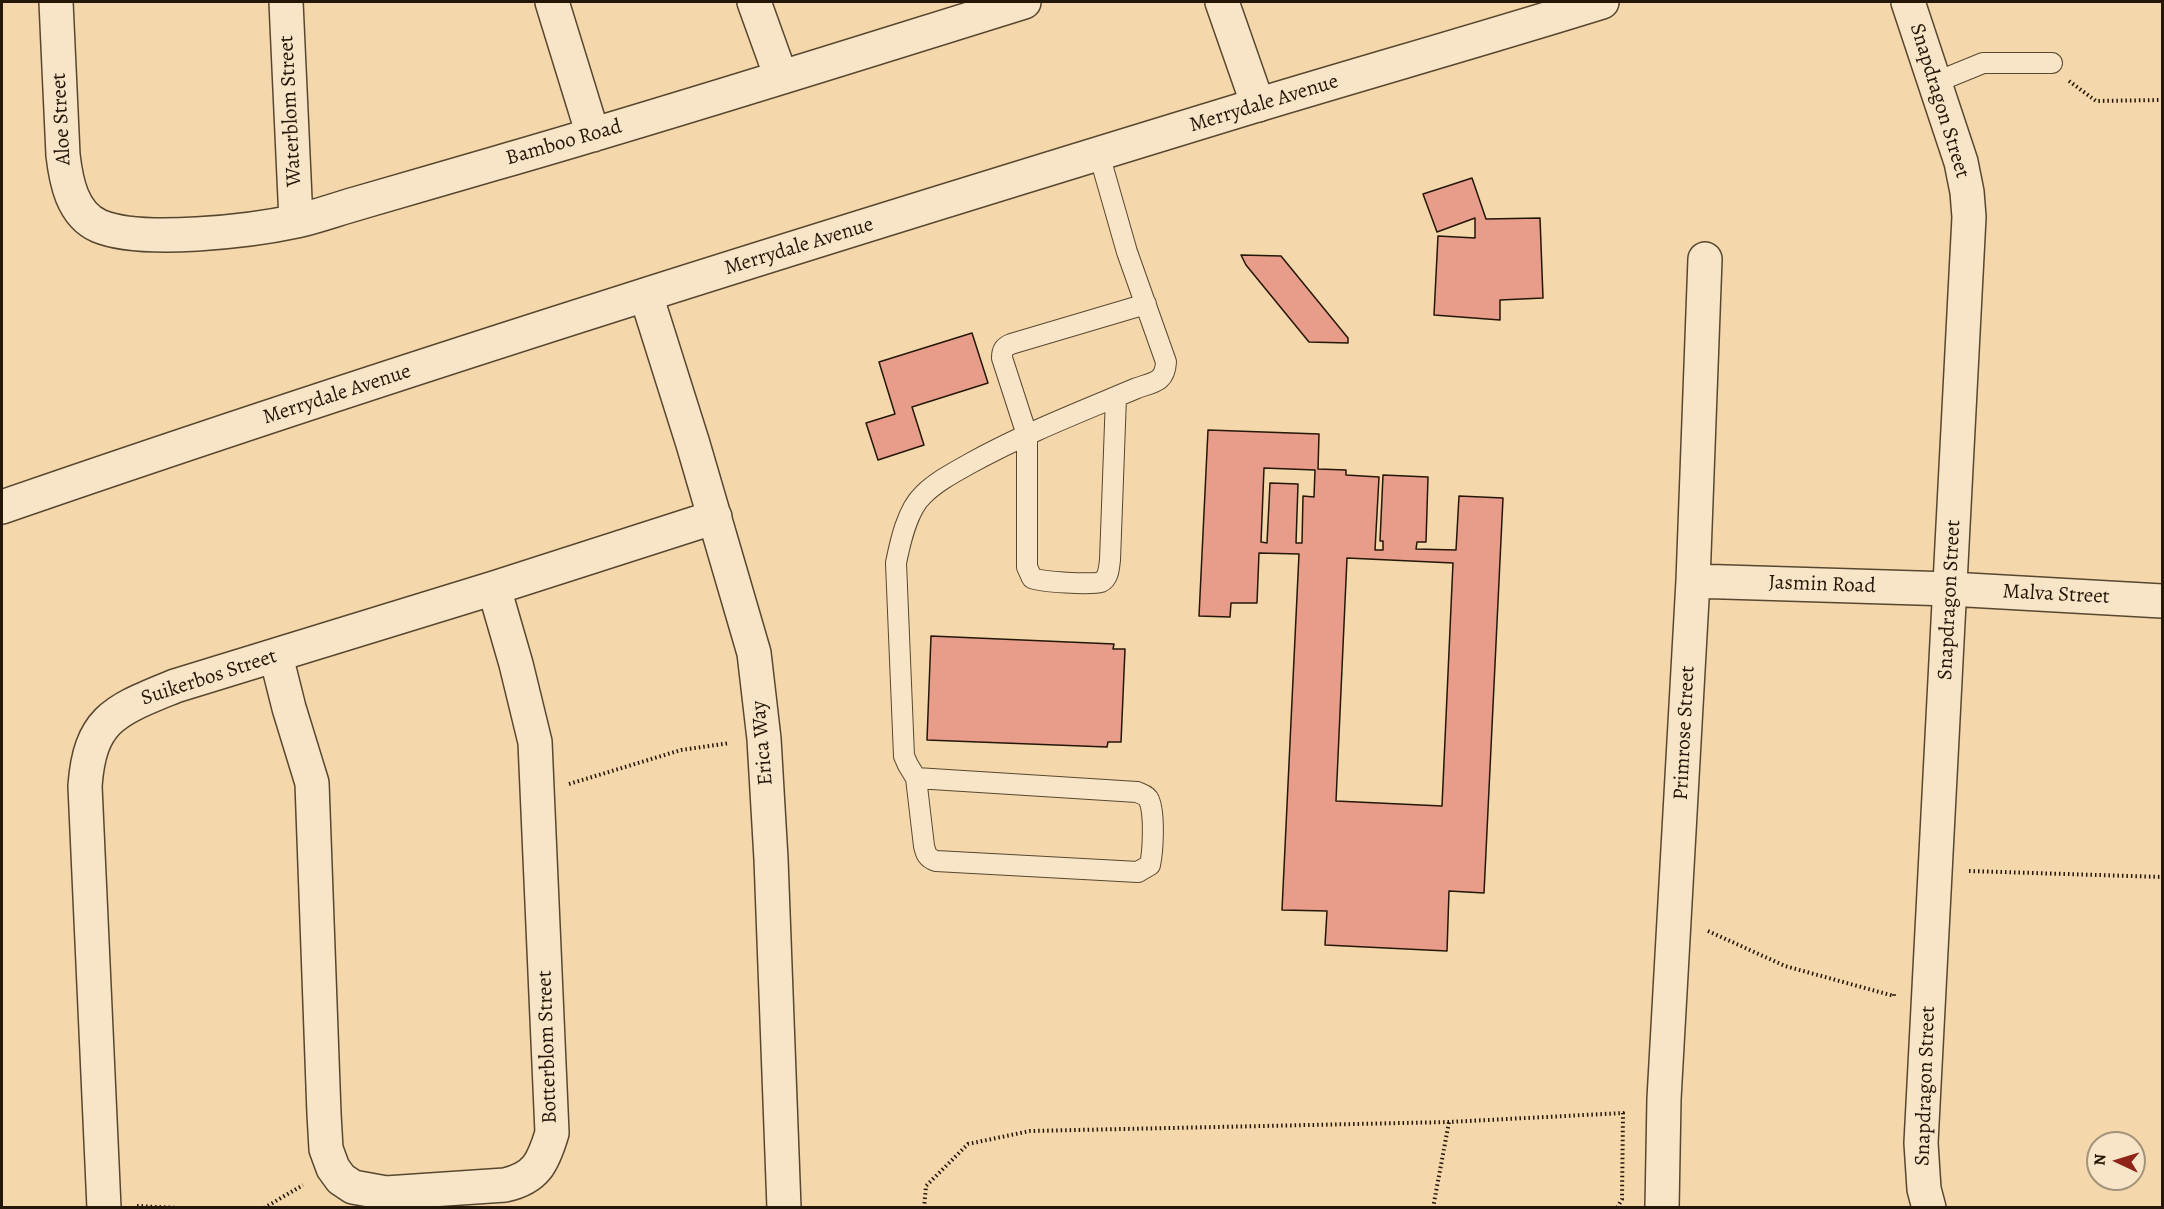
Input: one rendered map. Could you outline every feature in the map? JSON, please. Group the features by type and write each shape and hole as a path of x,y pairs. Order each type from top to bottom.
{"street":[{"name":"Aloe Street","path":"56,2 66,179 73,199 81,212 97,225"},
{"name":"Waterblom Street","path":"285,2 296,221"},
{"path":"552,2 593,135"},
{"path":"754,2 781,77"},
{"path":"1222,2 1258,105"},
{"name":"Merrydale Avenue","path":"2,507 150,456 646,295 1258,105 1602,2"},
{"name":"Snapdragon Street","path":"1908,2 1961,162 1969,217 1921,1143 1924,1189 1929,1208"},
{"name":"Bamboo Road","path":"97,225 120,233 160,234 222,232 296,221 593,135 1008,4"},
{"name":"Primrose Street","path":"1662,1208 1664,1099 1693,581 1705,259"},
{"name":"Erica Way","path":"646,295 754,652 764,739 771,859 784,1208"},
{"name":"Suikerbos Street","path":"104,1206 86,786 87,761 96,738 109,719 126,706 175,686 715,517"},
{"name":"Jasmin Road","path":"1693,581 1950,589"},
{"name":"Botterblom Street","path":"333,1168 341,1179 353,1186 373,1192 505,1185 521,1181 534,1172 546,1154 552,1133 535,742 494,588"},
{"name":"Malva Street","path":"1950,589 2163,601"},
{"path":"276,656 312,783 326,1149 333,1168"}],"lane":[{"path":"1934,83 1983,63 2052,63"},
{"path":"916,778 1137,792 1149,801 1152,817 1150,865 1138,872 930,859 926,854 916,778 904,756 896,580 899,544 907,522 921,496 947,477 997,448 1157,381 1165,373 1166,362 1127,252 1099,154"},
{"path":"1116,397 1110,560 1106,577 1100,582 1040,581 1032,578 1028,573 1027,435 1002,357 1005,347 1146,304"}],"path":[{"path":"2052,63 2069,81 2097,101 2163,100"},
{"path":"537,794 681,750 764,739"},
{"path":"1968,861 1968,871 2163,877"},
{"path":"1676,899 1703,929 1785,966 1894,996 1894,985"},
{"path":"924,1208 926,1186 968,1144 1030,1131 1449,1122 1623,1113 1622,1199 1617,1208"},
{"path":"1434,1208 1449,1122"},
{"path":"264,1208 333,1168"},
{"path":"104,1206 178,1208"}],"building":[{"path":"1472,178 1486,219 1540,218 1543,298 1500,300 1500,320 1434,315 1438,236 1475,238 1475,218 1437,232 1423,194"},
{"path":"1241,255 1281,256 1348,338 1348,343 1309,342 1246,265"},
{"path":"972,333 988,383 912,407 924,445 878,460 866,423 895,414 879,362"},
{"path":"1208,430 1319,434 1318,469 1346,470 1346,475 1379,477 1375,550 1383,550 1383,541 1380,541 1383,475 1428,477 1426,542 1417,542 1416,549 1456,550 1459,496 1503,498 1484,893 1449,891 1447,951 1325,945 1327,911 1282,910 1299,554 1259,553 1257,603 1231,603 1230,617 1199,616","holes":["1264,468 1315,470 1314,497 1303,496 1302,543 1296,543 1298,484 1270,483 1267,543 1261,542","1347,558 1453,563 1442,806 1336,801"]},
{"path":"931,636 1114,644 1113,649 1125,649 1121,742 1108,742 1107,747 927,740"}]}
